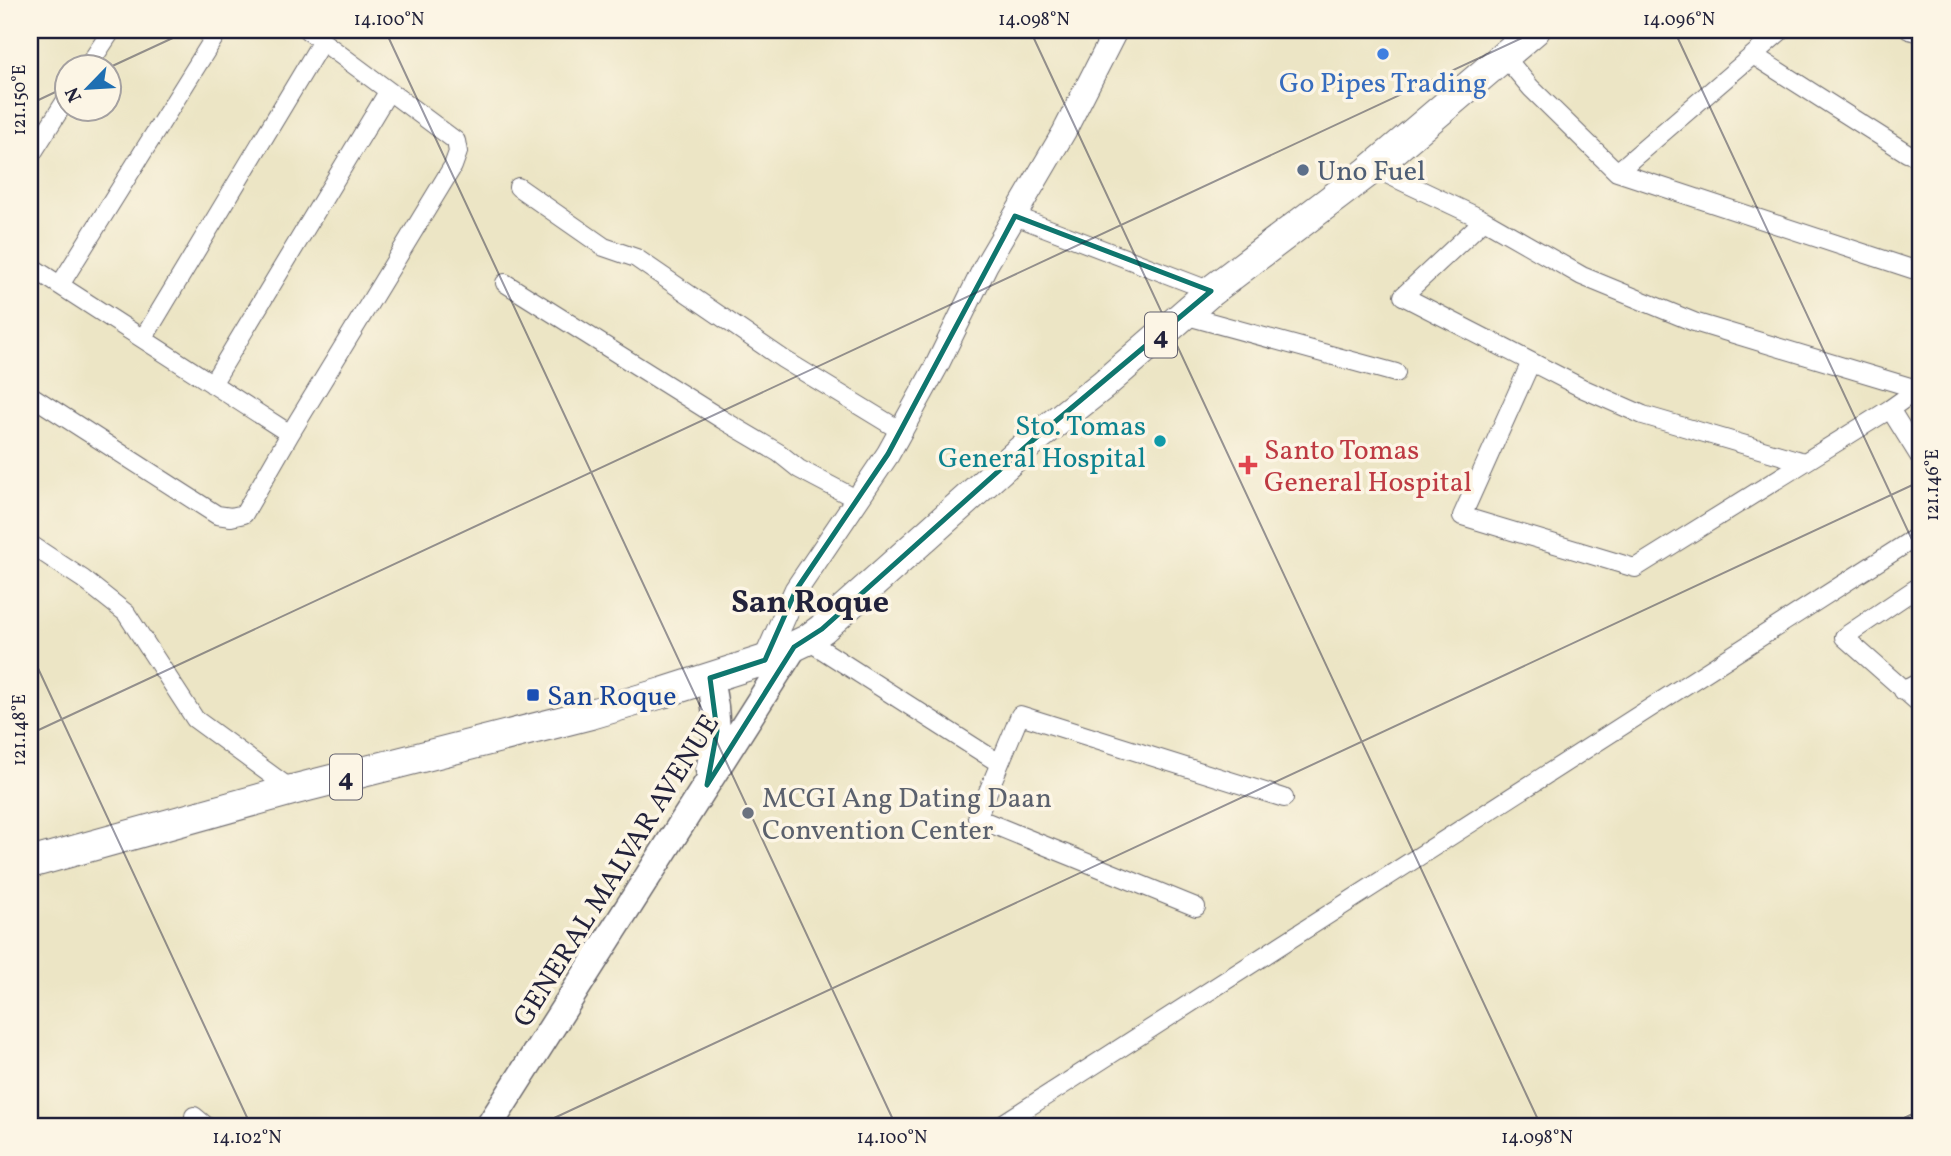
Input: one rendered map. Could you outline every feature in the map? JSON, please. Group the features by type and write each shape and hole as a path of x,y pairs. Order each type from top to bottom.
{"highway":[{"name":"4","path":"30,863 292,790 591,714 765,660 800,643 822,629 1032,441 1211,292 1374,168 1535,30"}],"main road":[{"name":"GENERAL MALVAR AVENUE","path":"489,1126 800,643"},
{"path":"707,785 717,731 710,678"}],"street":[{"path":"97,52 112,30"},
{"path":"60,285 219,30"},
{"path":"30,395 217,515 231,517 244,514 453,166 458,152 456,141 307,30"},
{"path":"765,660 796,590 858,500 901,431 986,265 1064,132 1116,30"},
{"path":"1617,172 1782,30"},
{"path":"1909,30 1921,33"},
{"path":"143,339 322,41"},
{"path":"1753,55 1907,153 1921,158"},
{"path":"1504,56 1531,88 1617,172 1921,272"},
{"path":"212,384 388,92"},
{"path":"30,157 52,122"},
{"path":"1374,168 1484,219 1582,276 1694,322 1919,388"},
{"path":"518,187 604,247 636,258 783,359 901,431"},
{"path":"1015,216 1211,292"},
{"path":"1484,219 1403,296 1584,389 1643,415 1804,462"},
{"path":"30,266 290,434"},
{"path":"505,283 779,453 799,469 858,500"},
{"path":"1184,315 1396,373"},
{"path":"1531,362 1462,516 1635,568 1890,409 1919,388"},
{"path":"1890,409 1921,459"},
{"path":"999,1126 1921,534"},
{"path":"30,544 83,579 126,613 195,719 292,790"},
{"path":"1921,585 1844,637 1921,705"},
{"path":"800,643 999,764"},
{"path":"1903,691 1921,681"},
{"path":"1196,907 977,818 1020,715 1284,798"}],"highlighted area":[{"path":"1015,216 1211,291 1032,441 822,629 794,647 707,785 717,731 710,678 765,660 796,590 888,454"}],"place":[{"name":"Go Pipes Trading","path":"1383,54"},
{"name":"Uno Fuel","path":"1303,170"},
{"name":"Sto. Tomas General Hospital","path":"1160,441"},
{"name":"Santo Tomas General Hospital","path":"1248,465"},
{"name":"San Roque","path":"533,695"},
{"name":"MCGI Ang Dating Daan Convention Center","path":"748,813"}],"district":[{"name":"San Roque","path":"810,601"}]}
